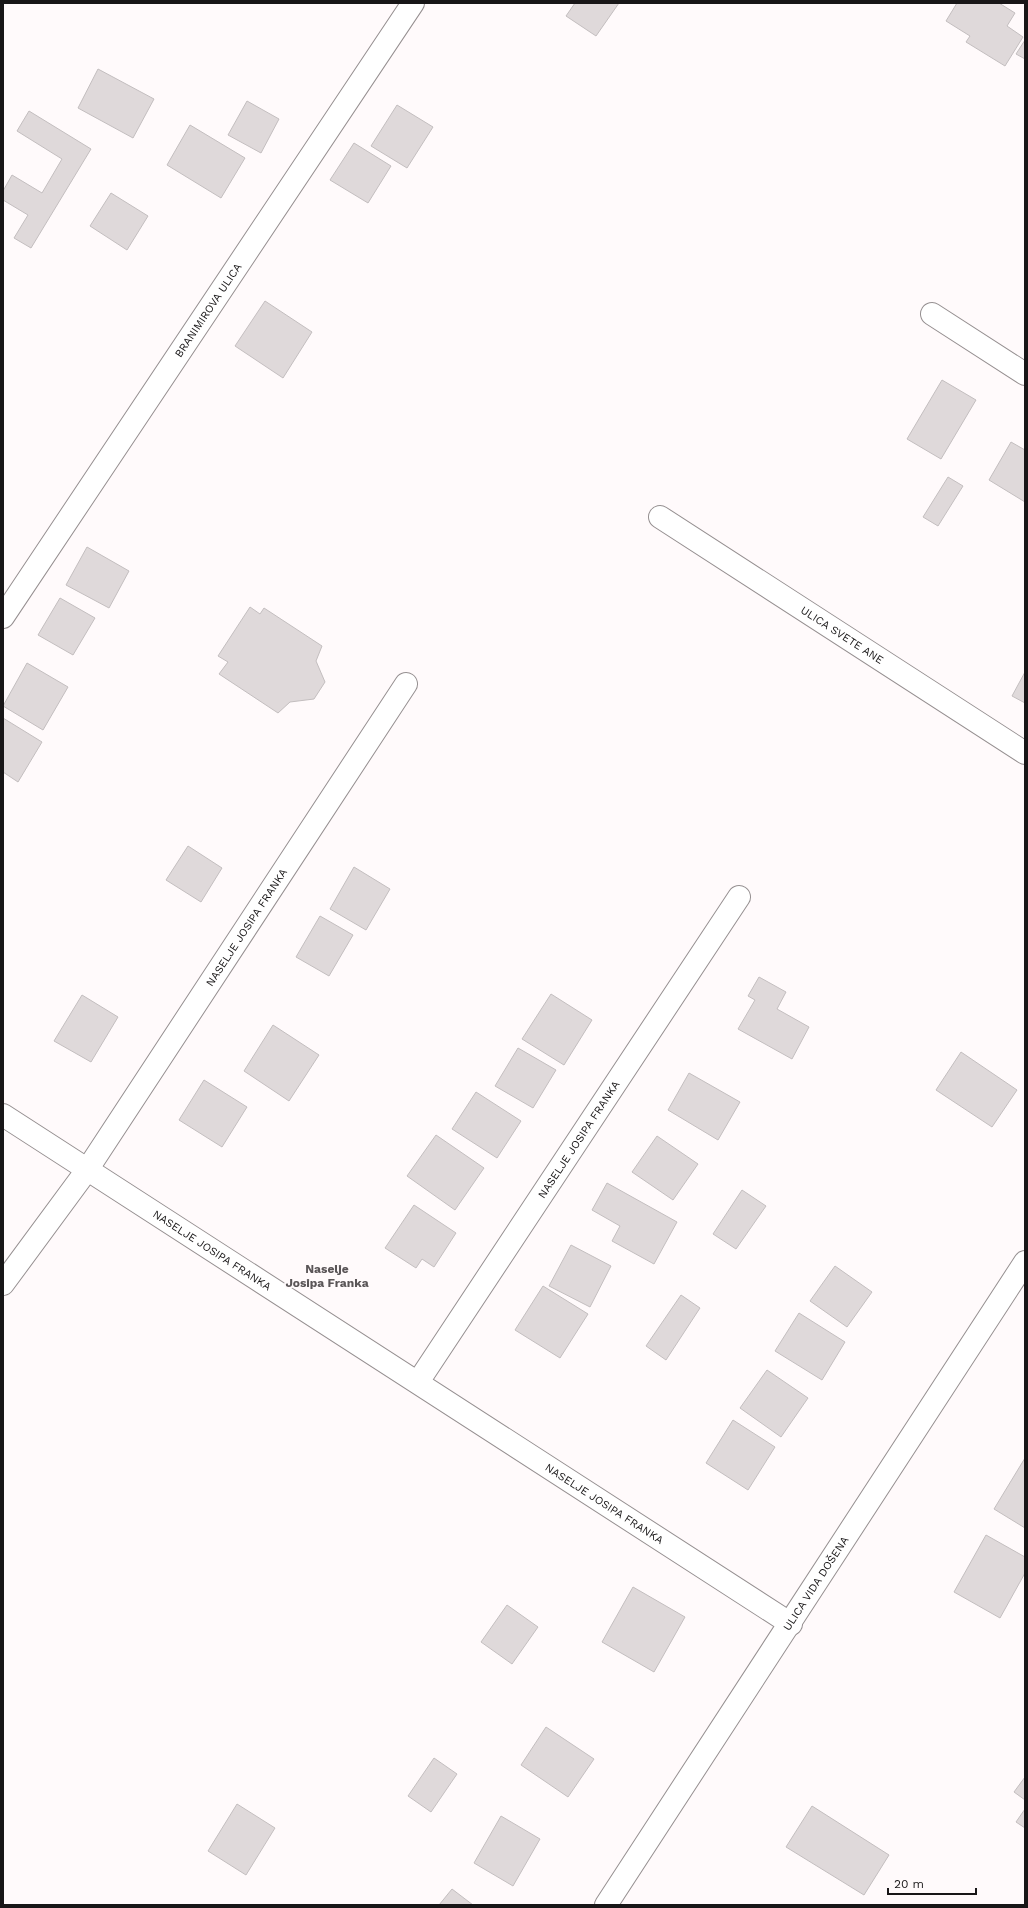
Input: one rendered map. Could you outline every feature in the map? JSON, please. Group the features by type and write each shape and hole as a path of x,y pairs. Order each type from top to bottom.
{"street":[{"name":"BRANIMIROVA ULICA","path":"3,617 413,3"},
{"path":"932,314 1025,374"},
{"name":"ULICA SVETE ANE","path":"660,516 1025,753"},
{"name":"NASELJE JOSIPA FRANKA","path":"3,1284 87,1170 406,684"},
{"name":"NASELJE JOSIPA FRANKA","path":"418,1382 739,897"},
{"name":"NASELJE JOSIPA FRANKA","path":"3,1115 791,1624"},
{"name":"ULICA VIDA DOŠENA","path":"606,1905 791,1624 1025,1262"}],"building":[{"path":"575,3 619,3 596,36 566,16"},
{"path":"957,3 999,3 1015,13 1007,26 1023,37 1005,66 966,42 970,36 946,21"},
{"path":"1025,40 1025,59 1016,54"},
{"path":"98,69 154,99 133,138 78,108"},
{"path":"247,101 279,119 261,153 228,135"},
{"path":"397,105 433,127 407,168 371,146"},
{"path":"29,111 91,149 31,248 14,238 28,215 3,200 3,191 12,175 42,193 62,159 17,131"},
{"path":"190,125 245,158 221,198 167,165"},
{"path":"354,143 391,166 368,203 330,180"},
{"path":"111,193 148,216 127,250 90,226"},
{"path":"265,301 312,332 283,378 235,346"},
{"path":"942,380 976,400 941,459 907,439"},
{"path":"1011,442 1025,450 1025,502 989,480"},
{"path":"948,477 963,486 938,526 923,517"},
{"path":"87,547 129,571 109,608 66,585"},
{"path":"60,598 95,618 73,655 38,635"},
{"path":"250,607 260,614 264,608 322,646 316,661 325,682 314,699 290,702 278,713 219,674 228,662 218,656"},
{"path":"27,663 68,687 43,730 3,706"},
{"path":"1025,672 1025,703 1012,696"},
{"path":"3,718 42,742 18,782 3,772"},
{"path":"188,846 222,868 201,902 166,880"},
{"path":"354,867 390,889 366,930 330,909"},
{"path":"320,916 353,935 329,976 296,957"},
{"path":"759,977 786,992 777,1009 809,1027 792,1059 738,1029 755,1000 748,996"},
{"path":"551,994 592,1020 564,1065 522,1039"},
{"path":"82,995 118,1017 91,1062 54,1041"},
{"path":"273,1025 319,1055 289,1101 244,1071"},
{"path":"518,1048 556,1070 533,1108 495,1086"},
{"path":"961,1052 1017,1090 992,1127 936,1090"},
{"path":"689,1073 740,1102 718,1140 668,1110"},
{"path":"204,1080 247,1107 222,1147 179,1120"},
{"path":"476,1092 521,1121 497,1158 452,1129"},
{"path":"436,1135 484,1168 455,1210 407,1176"},
{"path":"657,1136 698,1164 673,1200 632,1172"},
{"path":"607,1183 677,1222 654,1264 612,1241 620,1226 592,1210"},
{"path":"742,1190 766,1206 736,1249 713,1234"},
{"path":"414,1205 456,1233 434,1267 422,1259 416,1268 385,1248"},
{"path":"571,1245 611,1266 590,1307 549,1286"},
{"path":"835,1266 872,1292 847,1327 810,1301"},
{"path":"543,1286 588,1314 560,1358 515,1330"},
{"path":"681,1295 700,1308 666,1360 646,1346"},
{"path":"799,1313 845,1342 822,1380 775,1351"},
{"path":"767,1370 808,1398 781,1437 740,1408"},
{"path":"733,1420 775,1447 748,1490 706,1463"},
{"path":"1025,1458 1025,1528 994,1509"},
{"path":"986,1535 1025,1557 1025,1573 1000,1618 954,1592"},
{"path":"633,1587 685,1617 654,1672 602,1642"},
{"path":"507,1605 538,1627 512,1664 481,1642"},
{"path":"546,1727 594,1759 568,1797 521,1765"},
{"path":"434,1758 457,1774 431,1812 408,1796"},
{"path":"1025,1777 1025,1800 1014,1792"},
{"path":"237,1804 275,1828 246,1875 208,1851"},
{"path":"812,1806 889,1855 864,1895 786,1847"},
{"path":"1025,1809 1025,1828 1016,1822"},
{"path":"501,1816 540,1839 513,1886 474,1863"},
{"path":"452,1889 473,1905 439,1905"}],"district":[{"name":"Naselje Josipa Franka","path":"327,1276"}]}
